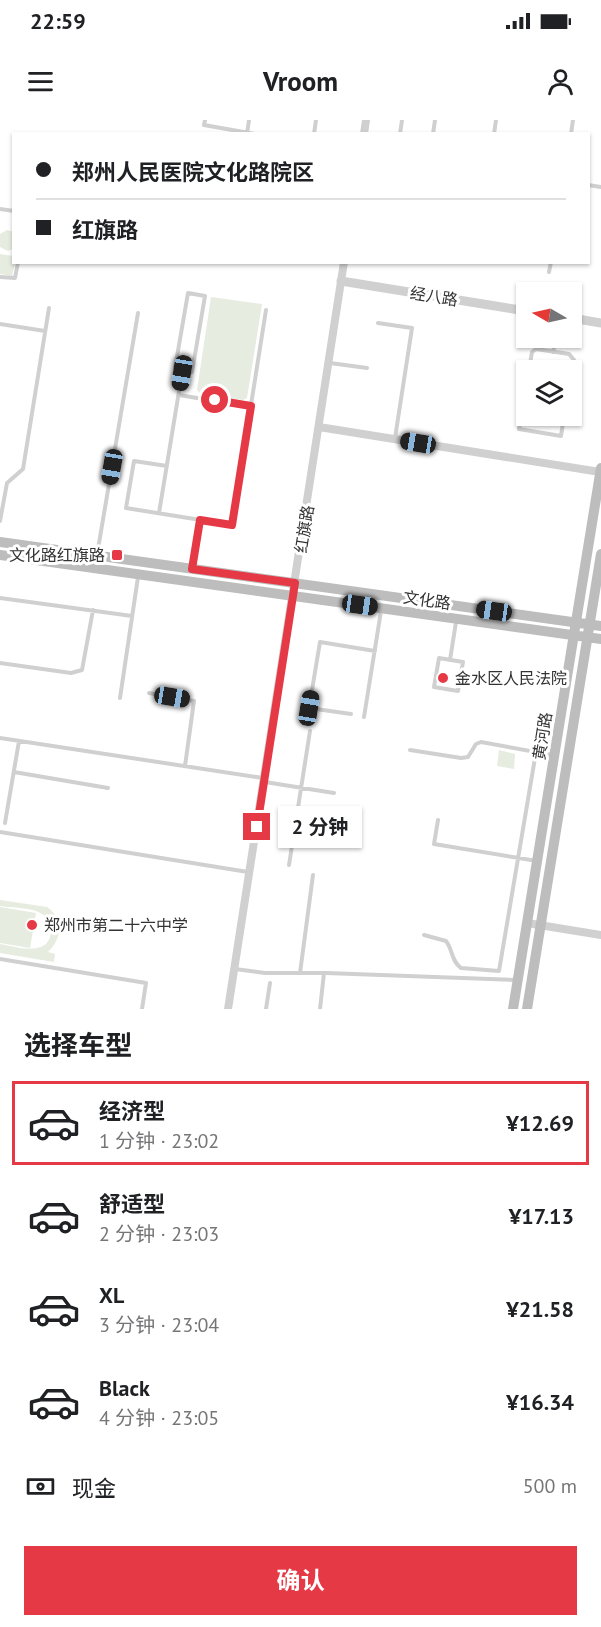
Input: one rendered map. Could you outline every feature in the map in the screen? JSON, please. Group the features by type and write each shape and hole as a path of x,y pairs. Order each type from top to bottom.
{"main road":[{"name":"黄河路","path":"513,1009 601,470"},
{"name":"文化路","path":"0,542 601,626"},
{"name":"黄河路","path":"527,1009 601,554"},
{"name":"文化路","path":"0,555 601,639"}],"street":[{"name":"红旗路","path":"228,1009 344,264"},
{"name":"经八路","path":"341,281 516,309"},
{"path":"582,320 601,323"},
{"path":"319,427 601,470"},
{"path":"527,923 601,934"}],"lane":[{"path":"205,120 204,125 242,132"},
{"path":"0,277 15,278 18,264"},
{"path":"549,272 551,264"},
{"path":"188,293 205,296 192,372 182,373 175,368 188,293"},
{"path":"0,521 7,483 11,477 23,469 49,309"},
{"path":"167,466 134,461 126,508 232,525 266,310"},
{"path":"97,555 138,313"},
{"path":"378,322 412,328 395,439"},
{"path":"0,324 45,331"},
{"path":"553,352 554,348"},
{"path":"531,360 532,352 536,349 569,354 574,360"},
{"path":"329,362 367,368"},
{"path":"159,513 182,373"},
{"path":"179,394 251,406"},
{"path":"519,426 519,429 561,436 562,426"},
{"path":"192,569 200,520"},
{"path":"120,698 138,574"},
{"path":"0,597 132,616"},
{"path":"364,717 382,608"},
{"path":"0,663 70,673 82,670 93,610"},
{"path":"450,660 457,619"},
{"path":"351,714 309,708 320,642 375,651"},
{"path":"439,658 450,660 463,662 458,691 434,687 439,658"},
{"path":"149,693 194,701 185,766"},
{"path":"289,865 310,731"},
{"path":"0,738 185,766 334,793"},
{"path":"5,823 19,741"},
{"path":"410,750 461,758 468,757 476,744 481,742 554,755"},
{"path":"424,935 446,941 450,946 453,959 462,968 499,971 536,752"},
{"path":"14,772 108,788"},
{"path":"438,820 434,844 537,861"},
{"path":"0,832 250,872"},
{"path":"300,973 313,875"},
{"path":"0,960 146,983 142,1009"},
{"path":"234,969 265,974 324,973 518,980"},
{"path":"320,1009 324,973"},
{"path":"266,1009 270,983"}],"shaded area":[{"path":"7,230 12,231 12,249 8,251 0,247 0,234"},
{"path":"0,254 12,256 12,264 15,264 12,276 0,274"},
{"path":"211,297 262,304 247,398 243,400 200,393 197,390"},
{"path":"499,750 515,754 514,769 497,766"},
{"path":"0,900 47,907 52,912 59,929 56,941 48,952 55,954 54,962 0,953 0,944 39,948 49,939 51,930 49,921 42,914 27,909 0,906"},
{"path":"0,907 36,913 30,948 0,943"}],"place":[{"name":"文化路红旗路","path":"117,555"},
{"name":"金水区人民法院","path":"443,678"},
{"name":"郑州市第二十六中学","path":"32,925"}],"route":[{"path":"215,400 251,406 232,525 200,520 192,569 295,583 257,827"}]}
